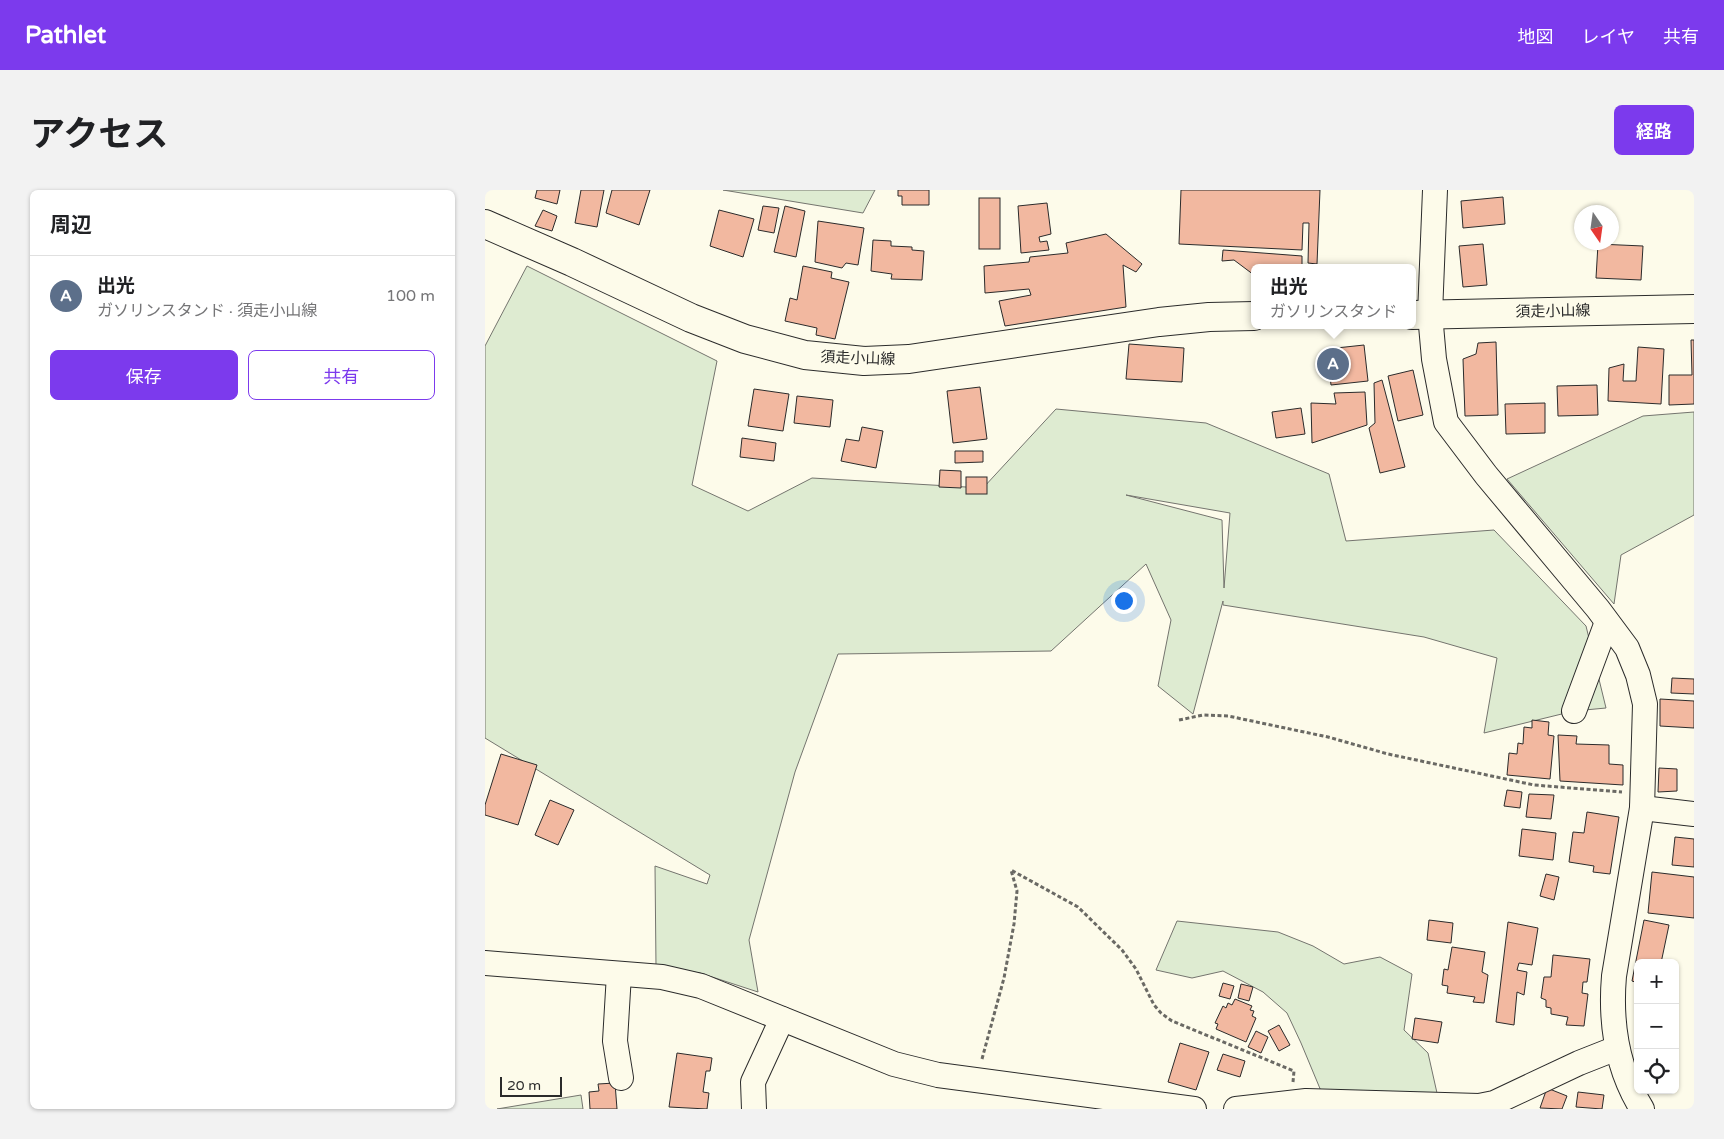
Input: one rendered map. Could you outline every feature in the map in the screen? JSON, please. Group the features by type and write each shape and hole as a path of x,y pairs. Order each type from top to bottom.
{"main road":[{"name":"須走小山線","path":"485,224 572,262 691,318 745,339 805,355 864,360 909,359 1159,322 1209,317 1251,316"},
{"name":"須走小山線","path":"1421,314 1694,309"}],"street":[{"path":"1435,190 1421,314 1434,359 1446,422 1485,475 1602,615 1627,648 1638,675 1645,704 1645,758 1642,801 1614,976 1613,1012 1617,1048 1625,1077 1641,1109"},
{"path":"1574,711 1602,615"},
{"path":"1642,801 1694,814"},
{"path":"485,963 662,977 701,986 894,1064 938,1075 1194,1109"},
{"path":"619,974 615,1040 621,1078"},
{"path":"754,1109 753,1082 782,1018"},
{"path":"1236,1109 1306,1101 1490,1107 1579,1063 1617,1048"}],"path":[{"path":"1179,720 1203,715 1228,716 1329,737 1388,754 1534,785 1642,801"},
{"path":"976,1079 994,1017 1014,924 1017,891 1011,870 1079,907 1122,950 1136,969 1154,1005 1172,1021 1294,1071 1290,1102"}],"green space":[{"path":"723,190 875,190 863,213"},
{"path":"527,266 717,361 692,485 748,511 812,478 983,488 1056,409 1206,423 1329,474 1346,541 1494,530 1586,626 1606,708 1574,711 1484,733 1497,658 1424,637 1223,605 1223,601 1193,714 1158,686 1171,620 1146,564 1051,651 838,654 795,772 749,940 758,992 700,973 656,967 655,866 707,884 710,875 485,738 485,346","holes":["1126,495 1230,513 1224,588 1222,520"]},
{"path":"1694,412 1694,515 1621,555 1614,604 1507,479 1643,416"},
{"path":"1177,921 1278,932 1313,946 1344,964 1380,957 1412,974 1404,1030 1428,1053 1437,1093 1321,1091 1287,1013 1263,992 1223,971 1192,978 1156,970"},
{"path":"581,1095 583,1109 497,1109"}],"building":[{"path":"537,190 560,190 557,204 535,198"},
{"path":"581,190 604,190 597,227 575,223"},
{"path":"612,190 650,190 639,225 606,213"},
{"path":"898,190 929,190 929,205 902,205 902,196 898,196"},
{"path":"1181,190 1320,190 1317,264 1308,263 1309,223 1303,223 1302,250 1179,244"},
{"path":"1503,197 1505,224 1463,228 1461,201"},
{"path":"979,198 1000,198 1000,249 979,249"},
{"path":"1047,203 1051,234 1039,237 1040,242 1047,241 1049,250 1021,253 1018,206"},
{"path":"763,206 779,208 774,233 758,230"},
{"path":"785,206 805,211 796,257 774,252"},
{"path":"543,210 557,216 552,231 535,226"},
{"path":"719,210 754,219 743,257 710,246"},
{"path":"818,221 864,228 858,265 846,263 842,268 815,262"},
{"path":"1106,234 1142,264 1136,272 1123,265 1126,307 1005,326 999,301 1031,295 1029,289 985,293 984,266 1029,262 1030,257 1068,253 1066,243"},
{"path":"873,240 891,241 891,246 912,247 912,250 924,251 922,280 891,279 892,274 871,271"},
{"path":"1483,244 1487,285 1463,287 1459,246"},
{"path":"1619,245 1643,246 1641,280 1596,278 1598,250 1619,250"},
{"path":"1223,250 1302,256 1302,264 1251,264 1251,273 1234,260 1222,261"},
{"path":"803,266 832,272 831,278 849,282 835,339 816,335 817,328 785,321 790,298 797,300"},
{"path":"1691,340 1694,340 1694,404 1669,405 1669,375 1692,375"},
{"path":"1496,342 1498,415 1465,416 1463,359 1476,354 1478,343"},
{"path":"1129,344 1184,348 1182,382 1126,379"},
{"path":"1364,345 1368,381 1331,385 1327,349"},
{"path":"1638,347 1664,349 1661,404 1608,401 1609,368 1624,364 1623,381 1636,381"},
{"path":"1413,370 1423,415 1398,421 1388,376"},
{"path":"1382,380 1405,467 1380,473 1369,428 1375,423 1374,383"},
{"path":"1597,385 1598,415 1558,416 1557,386"},
{"path":"980,387 987,439 953,443 947,391"},
{"path":"754,389 789,394 783,431 748,426"},
{"path":"1365,392 1367,425 1312,443 1311,403 1336,404 1334,393"},
{"path":"797,396 833,400 830,427 794,423"},
{"path":"1545,403 1545,433 1506,434 1505,404"},
{"path":"1301,408 1305,434 1276,438 1272,412"},
{"path":"862,427 883,431 876,468 841,461 846,439 859,441"},
{"path":"742,438 776,443 774,461 740,457"},
{"path":"955,451 983,451 983,462 955,463"},
{"path":"940,470 961,471 961,488 939,487"},
{"path":"966,477 987,477 987,494 966,494"},
{"path":"1672,678 1694,679 1694,694 1671,693"},
{"path":"1660,699 1694,701 1694,728 1660,726"},
{"path":"1532,720 1549,722 1548,735 1554,736 1550,779 1507,775 1509,753 1517,754 1518,743 1523,744 1524,727 1532,728"},
{"path":"1558,735 1577,736 1576,744 1609,745 1609,764 1623,765 1623,785 1560,781"},
{"path":"501,754 537,765 518,825 485,815 485,805"},
{"path":"1659,768 1677,769 1677,791 1658,792"},
{"path":"1507,790 1522,792 1520,808 1504,806"},
{"path":"1529,794 1554,795 1551,819 1526,817"},
{"path":"550,800 574,810 558,845 535,835"},
{"path":"1587,812 1619,817 1610,874 1593,872 1594,866 1569,862 1573,832 1584,833"},
{"path":"1522,829 1556,833 1553,860 1519,856"},
{"path":"1675,837 1694,839 1694,867 1672,865"},
{"path":"1652,872 1694,877 1694,918 1648,913"},
{"path":"1546,874 1559,877 1554,900 1540,896"},
{"path":"1429,920 1453,923 1451,943 1427,940"},
{"path":"1644,920 1669,925 1662,959 1636,959"},
{"path":"1508,922 1538,928 1532,965 1519,963 1517,970 1527,972 1524,995 1517,992 1514,1025 1496,1022"},
{"path":"1452,947 1485,952 1482,972 1488,975 1484,1003 1473,1002 1475,997 1447,993 1448,986 1442,985 1444,969 1448,970"},
{"path":"1553,955 1590,959 1587,982 1583,982 1582,993 1588,994 1584,1026 1566,1025 1568,1017 1551,1014 1551,1008 1546,1007 1546,1000 1541,998 1544,977 1551,977"},
{"path":"1223,983 1234,986 1230,999 1219,996"},
{"path":"1241,984 1253,987 1249,1001 1238,998"},
{"path":"1235,999 1252,1006 1250,1010 1254,1011 1252,1016 1256,1018 1246,1042 1216,1029 1218,1024 1215,1023 1223,1006 1226,1008 1228,1003 1232,1005"},
{"path":"1415,1018 1442,1022 1438,1043 1412,1039"},
{"path":"1279,1025 1290,1045 1279,1051 1268,1031"},
{"path":"1256,1031 1268,1037 1261,1053 1248,1047"},
{"path":"1180,1043 1209,1052 1196,1090 1168,1082"},
{"path":"677,1053 712,1058 710,1071 706,1071 703,1092 709,1093 707,1109 669,1107"},
{"path":"1223,1054 1245,1061 1240,1077 1217,1070"},
{"path":"615,1083 617,1109 590,1109 589,1092 599,1091 598,1084"},
{"path":"1547,1088 1567,1096 1562,1109 1540,1108"},
{"path":"1578,1092 1604,1095 1602,1109 1576,1107"}],"place":[{"name":"出光","path":"1333,364"}]}
